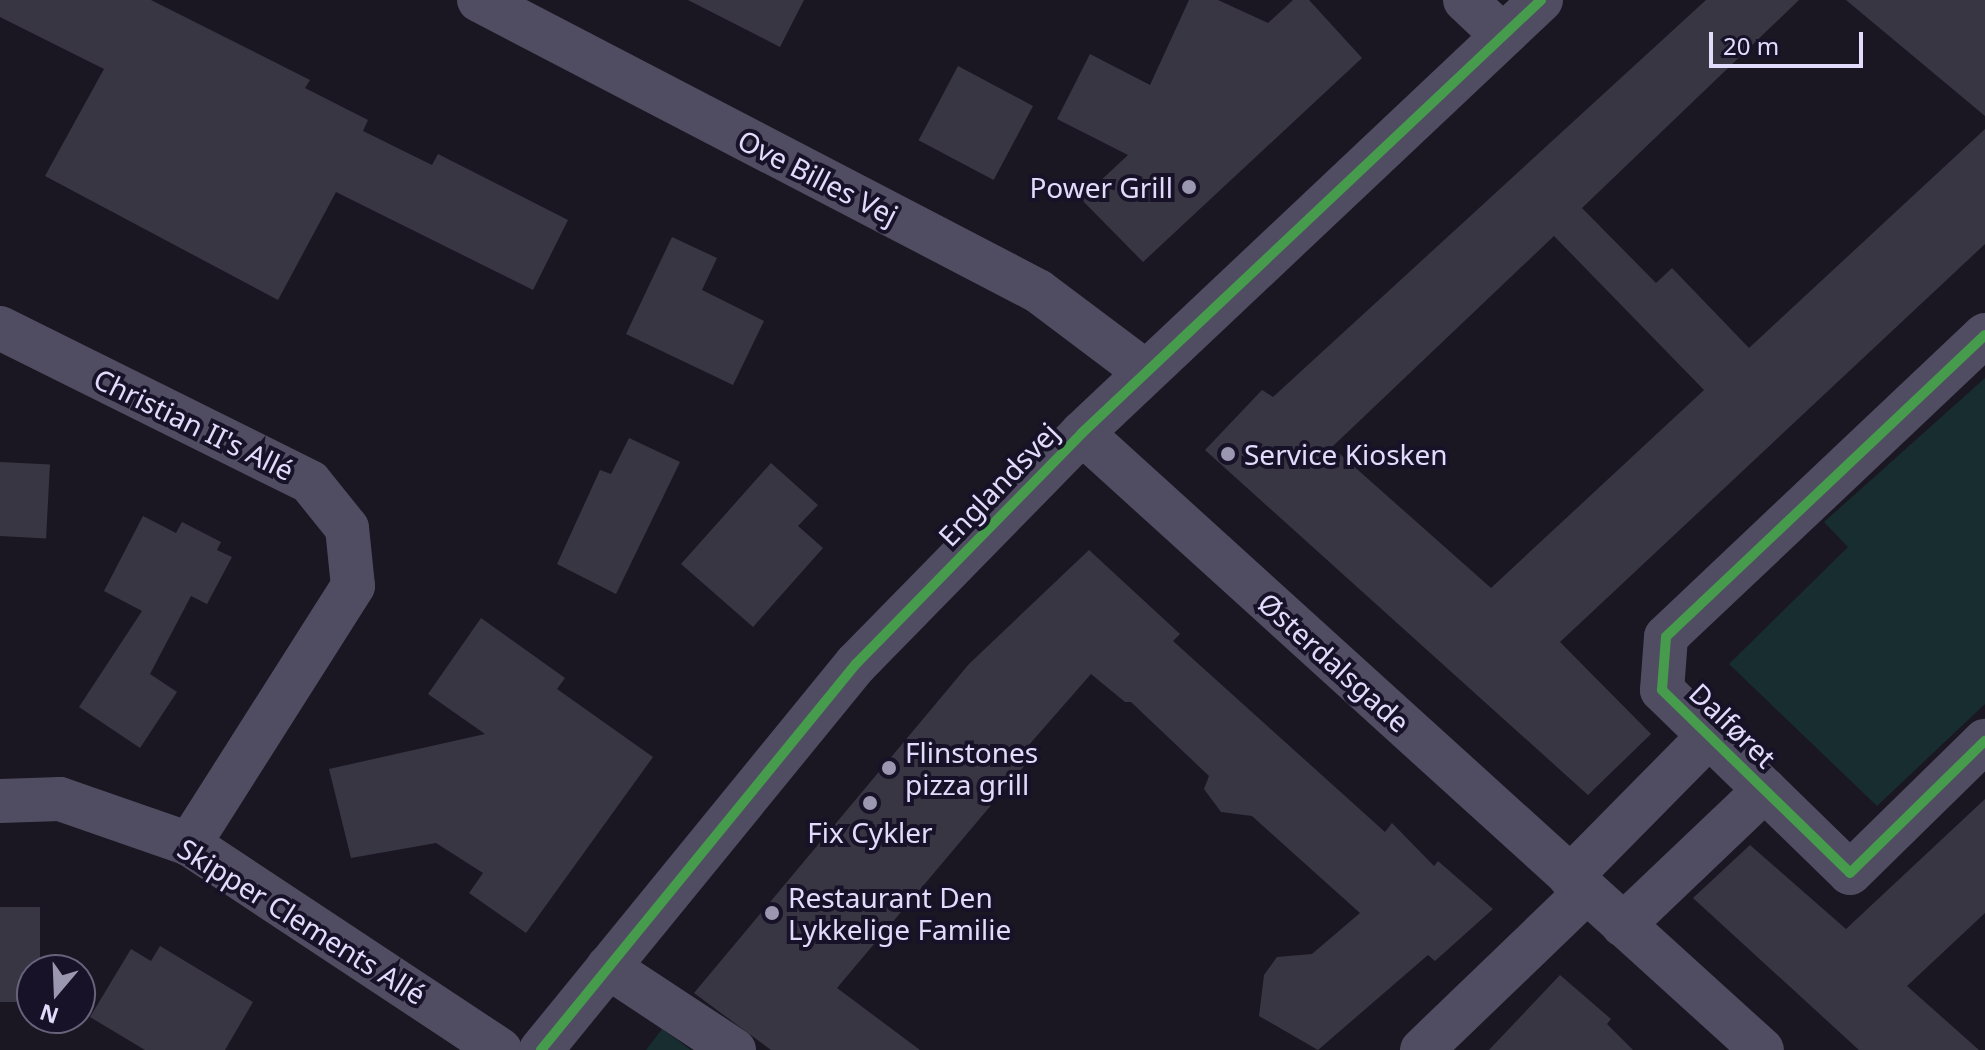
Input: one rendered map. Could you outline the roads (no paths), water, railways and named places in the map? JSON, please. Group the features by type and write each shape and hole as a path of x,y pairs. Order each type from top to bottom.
{"street":[{"name":"Ove Billes Vej","path":"479,0 1038,291 1146,372"},
{"path":"1465,0 1502,35"},
{"name":"Englandsvej","path":"541,1050 856,664 1082,433 1541,0"},
{"name":"Christian II's Allé","path":"0,328 310,482 347,528 353,586 189,844"},
{"name":"Dalføret","path":"1985,335 1666,637 1662,690 1850,873 1985,741"},
{"name":"Østerdalsgade","path":"1082,433 1762,1050"},
{"name":"Dalføret","path":"1578,884 1709,736"},
{"name":"Dalføret","path":"1623,925 1765,790"},
{"name":"Skipper Clements Allé","path":"0,801 60,799 189,844 500,1050"},
{"path":"1422,1050 1578,884"},
{"path":"608,967 734,1050"}],"place":[{"name":"Power Grill","path":"1189,187"},
{"name":"Service Kiosken","path":"1228,454"},
{"name":"Flinstones pizza grill","path":"889,768"},
{"name":"Fix Cykler","path":"870,803"},
{"name":"Restaurant Den Lykkelige Familie","path":"772,913"}]}
